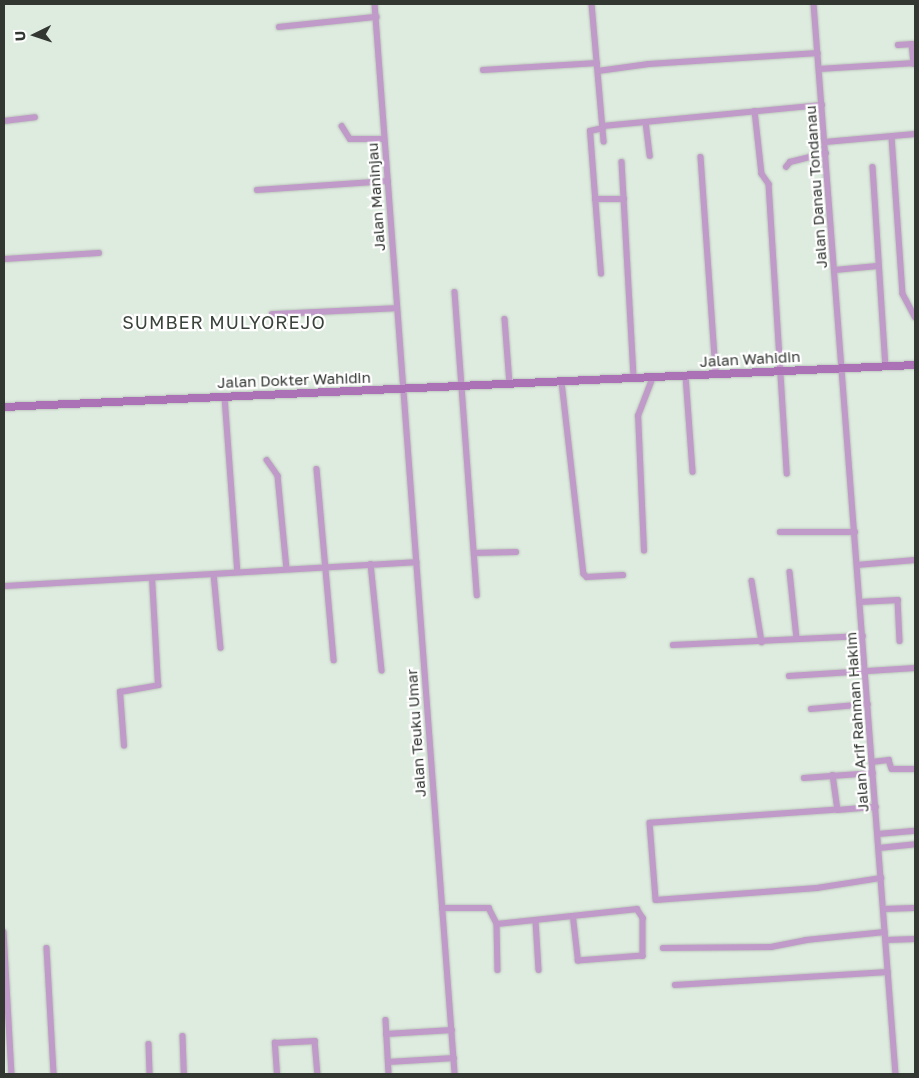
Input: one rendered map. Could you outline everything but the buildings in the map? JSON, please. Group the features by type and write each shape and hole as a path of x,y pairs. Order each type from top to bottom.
{"street":[{"name":"Jalan Maninjau","path":"375,4 403,389"},
{"path":"592,4 604,142"},
{"name":"Jalan Danau Tondanau","path":"815,4 842,368"},
{"path":"279,27 376,17"},
{"path":"819,69 915,64 914,44 898,45"},
{"path":"598,71 649,64 818,53"},
{"path":"483,70 597,63"},
{"path":"601,274 590,131 603,127 646,122 822,105"},
{"path":"755,111 762,174 769,184 787,473"},
{"path":"4,121 36,117"},
{"path":"646,122 650,156"},
{"path":"342,126 350,139 384,139"},
{"path":"825,142 915,134"},
{"path":"892,136 903,294 915,317"},
{"path":"786,167 790,162 826,153"},
{"path":"701,157 716,374"},
{"path":"622,162 634,378"},
{"path":"872,167 877,266 886,366"},
{"path":"257,190 388,182"},
{"path":"596,199 624,199"},
{"path":"4,259 99,253"},
{"path":"835,270 877,266"},
{"path":"455,292 476,595"},
{"path":"272,314 397,308"},
{"path":"505,318 510,384"},
{"name":"Jalan Wahidin","path":"585,381 915,365"},
{"name":"Jalan Arif Rahman Hakim","path":"842,368 896,1074"},
{"path":"686,376 693,472"},
{"path":"644,552 638,416 653,378"},
{"name":"Jalan Dokter Wahidin","path":"4,406 585,381"},
{"path":"562,382 584,574 588,577 623,575"},
{"name":"Jalan Teuku Umar","path":"403,389 455,1074"},
{"path":"225,397 238,572"},
{"path":"267,460 278,476 287,569"},
{"path":"318,469 334,660"},
{"path":"780,532 855,532"},
{"path":"474,553 516,552"},
{"path":"857,565 915,560"},
{"path":"4,586 416,562"},
{"path":"370,564 382,670"},
{"path":"790,572 797,640"},
{"path":"214,574 221,648"},
{"path":"124,746 120,692 158,685 152,578"},
{"path":"752,581 762,642"},
{"path":"860,602 898,600 900,641"},
{"path":"673,645 863,636"},
{"path":"789,676 915,668"},
{"path":"811,709 868,704"},
{"path":"872,762 889,760 892,770 915,769"},
{"path":"804,778 873,773"},
{"path":"833,776 838,810"},
{"path":"876,807 650,823 656,900 817,888 881,878"},
{"path":"878,834 915,831"},
{"path":"879,848 915,844"},
{"path":"442,908 489,908 497,924 498,970"},
{"path":"884,909 913,908"},
{"path":"497,924 573,918 637,909 643,918 644,956 578,962 573,918"},
{"path":"536,921 539,970"},
{"path":"4,932 12,1074"},
{"path":"663,948 771,947 806,940 885,932"},
{"path":"886,940 915,939"},
{"path":"47,948 54,1074"},
{"path":"675,985 888,972"},
{"path":"386,1020 389,1074"},
{"path":"386,1034 452,1030"},
{"path":"183,1036 184,1074"},
{"path":"278,1074 275,1043 316,1041 318,1074"},
{"path":"149,1044 150,1074"},
{"path":"388,1062 454,1058"}],"district":[{"name":"SUMBER MULYOREJO","path":"224,322"}]}
